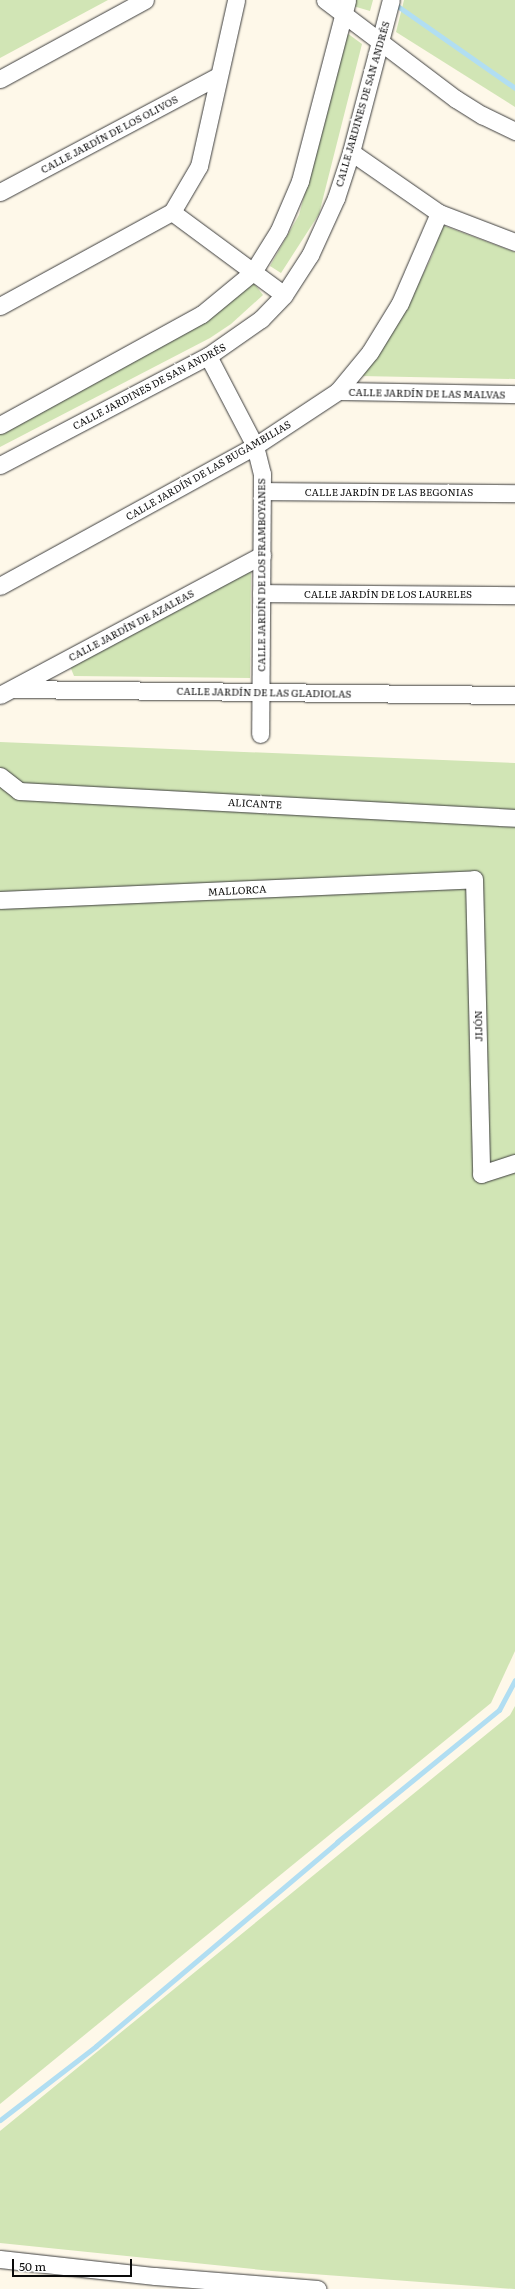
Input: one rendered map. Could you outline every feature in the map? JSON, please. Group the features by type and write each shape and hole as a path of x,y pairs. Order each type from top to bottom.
{"street":[{"path":"0,79 145,0"},
{"path":"0,306 172,212 199,166 236,0"},
{"path":"325,0 346,7 381,43 467,106 515,131"},
{"name":"CALLE JARDINES DE SAN ANDRÉS","path":"0,465 208,356 261,319 284,295 322,232 351,152 381,43 390,0"},
{"path":"0,425 202,314 253,272 279,230 300,181 346,7"},
{"name":"CALLE JARDÍN DE LOS OLIVOS","path":"0,192 218,76"},
{"path":"351,152 439,213 515,242"},
{"path":"172,212 284,295"},
{"name":"CALLE JARDÍN DE LAS BUGAMBILIAS","path":"0,586 255,446 338,391 370,352 400,303 439,213"},
{"name":"CALLE JARDÍN DE LOS FRAMBOYANES","path":"208,356 255,446 263,491 260,734"},
{"name":"CALLE JARDÍN DE LAS MALVAS","path":"338,391 515,394"},
{"name":"CALLE JARDÍN DE LAS BEGONIAS","path":"263,491 515,493"},
{"name":"CALLE JARDÍN DE AZALEAS","path":"7,692 262,555"},
{"name":"CALLE JARDÍN DE LOS LAURELES","path":"261,593 515,595"},
{"name":"CALLE JARDÍN DE LAS GLADIOLAS","path":"7,692 260,692 515,695"},
{"name":"ALICANTE","path":"0,776 19,791 515,818"},
{"name":"MALLORCA","path":"0,900 474,879"},
{"name":"JIJÓN","path":"474,879 481,1174 515,1163"},
{"path":"0,2259 155,2276 317,2289"}],"green space":[{"path":"0,0 108,0 0,58"},
{"path":"354,0 373,0 370,11 353,6"},
{"path":"404,0 515,0 515,107 396,32"},
{"path":"347,33 362,44 319,214 281,273 270,266 299,215"},
{"path":"442,225 515,252 515,379 360,376 395,326 416,288 432,256"},
{"path":"253,282 263,295 231,324 210,338 0,447 0,430"},
{"path":"251,568 250,678 74,676 70,666"},
{"path":"0,742 515,763 515,1651 491,1703 0,2104"},
{"path":"515,1706 515,2289 272,2271 0,2243 0,2131 510,1715"}],"waterway":[{"path":"396,5 515,88"},
{"path":"0,2120 96,2046 337,1842 499,1710 515,1680"}]}
